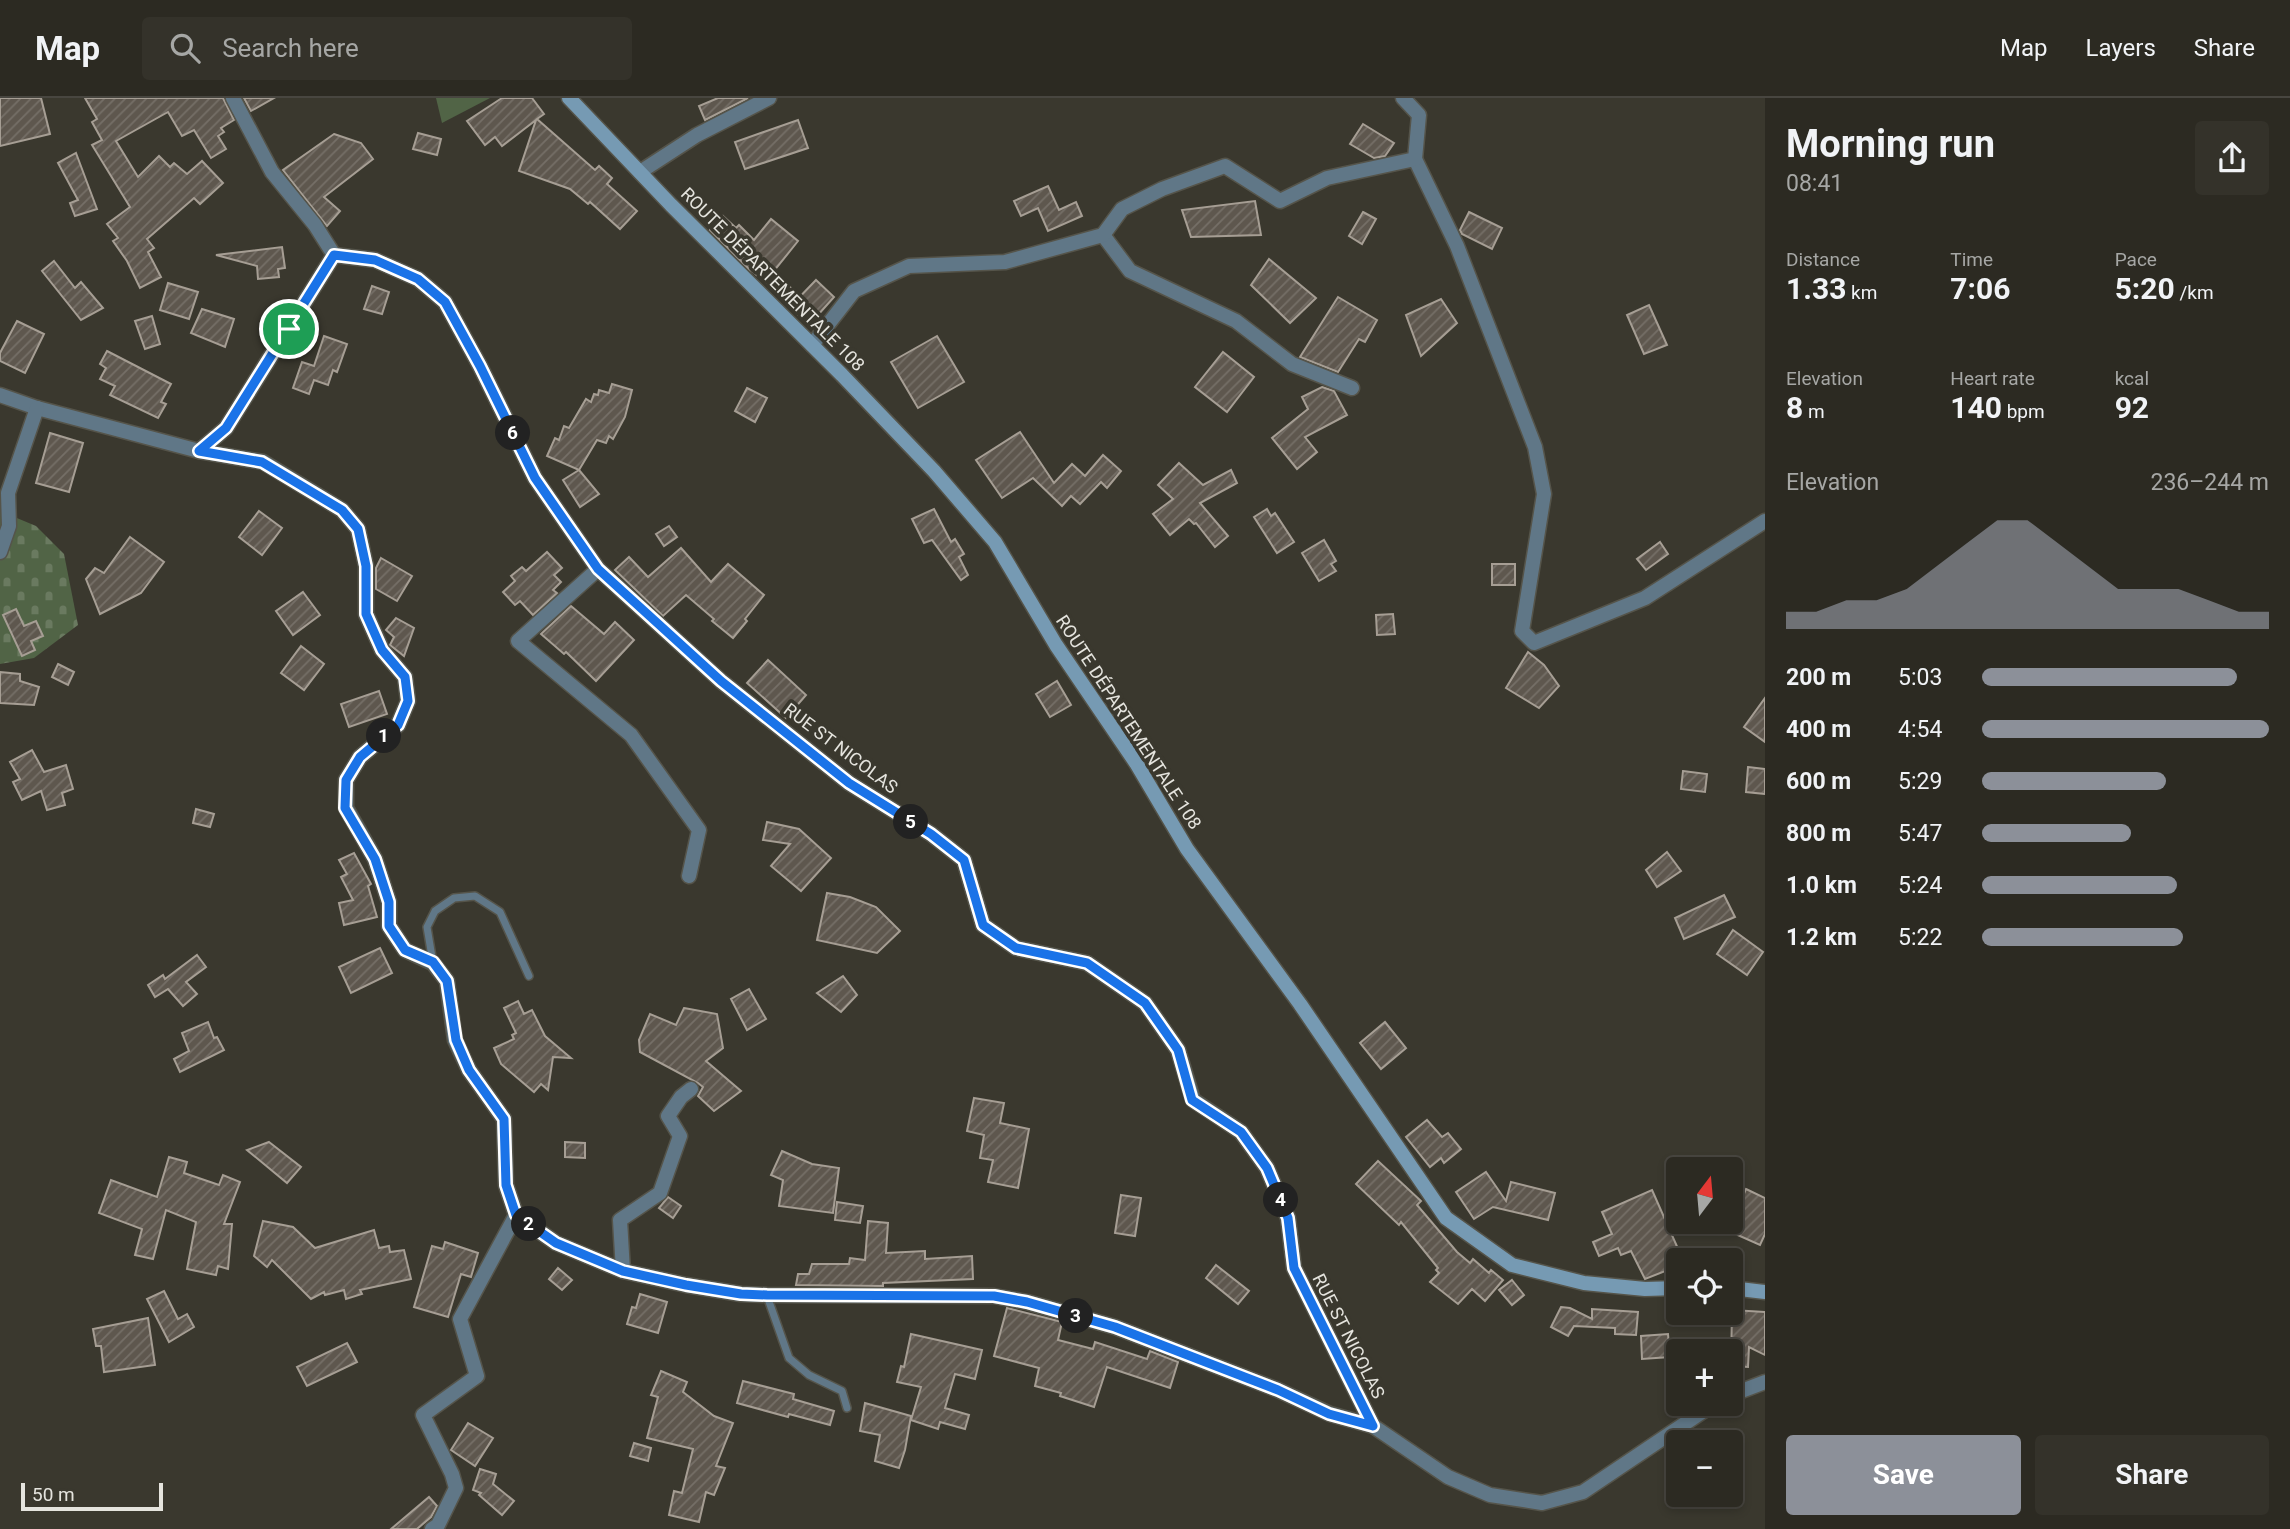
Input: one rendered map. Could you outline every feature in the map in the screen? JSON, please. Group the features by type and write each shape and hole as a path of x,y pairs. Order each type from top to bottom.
{"main road":[{"name":"ROUTE DÉPARTEMENTALE 108","path":"569,98 934,471 995,542 1056,645 1136,763 1187,849 1300,1004 1446,1217 1512,1265 1584,1283 1666,1288"},
{"path":"1743,1290 1765,1293"}],"street":[{"path":"199,451 226,428 334,255 315,225 272,172 233,98"},
{"path":"640,172 697,135 769,98"},
{"path":"1404,98 1419,115 1415,159 1457,246 1535,447 1544,494 1522,631 1534,643 1645,598 1765,521"},
{"path":"812,345 854,291 909,266 1004,262 1102,235 1122,209 1162,189 1225,166 1280,201 1328,178 1415,159"},
{"path":"1102,235 1130,271 1236,321 1292,364 1352,388"},
{"name":"RUE ST NICOLAS","path":"334,255 375,260 418,279 445,302 535,478 598,569 721,681 849,783 931,834 964,860 983,925 1016,948 1087,963 1145,1003 1178,1050 1192,1100 1241,1132 1267,1168 1288,1218 1294,1268 1373,1426 1448,1478 1490,1495 1542,1503 1583,1492 1695,1416"},
{"path":"0,395 37,408 199,451 262,462 342,510 358,529 366,566 366,614 382,650 405,677 408,701 398,725 360,757 346,780 345,808 375,859 389,902 389,926 405,950 433,962 447,981 460,1050 469,1070 504,1119 506,1185 516,1215 556,1243 623,1271 686,1285 741,1294 994,1296 1027,1302 1115,1327 1278,1390 1329,1414 1373,1426"},
{"path":"0,552 9,526 8,493 37,408"},
{"path":"598,569 518,641 631,735 699,830 689,876"},
{"path":"623,1271 620,1220 660,1193 680,1136 668,1116 681,1097 691,1089"},
{"path":"432,1529 438,1525 456,1488 452,1474 423,1415 477,1376 460,1319 516,1215"},
{"path":"1743,1390 1765,1382"}],"lane":[{"path":"433,962 427,927 435,911 454,898 475,896 500,912 529,976"},
{"path":"767,1295 789,1358 809,1376 842,1391 847,1408"}],"green space":[{"path":"436,98 490,98 442,123"},
{"path":"0,511 36,526 64,554 78,625 34,658 0,664"}],"building":[{"path":"0,98 41,98 50,134 0,146"},
{"path":"85,98 223,98 234,120 221,128 224,132 218,136 226,149 211,158 194,130 182,136 168,112 116,141 138,177 159,156 170,167 174,163 187,174 202,161 223,183 200,204 194,198 147,239 154,248 148,252 161,277 140,288 127,261 113,241 118,238 107,224 130,207 92,145 102,140 92,122 97,119"},
{"path":"244,98 274,98 251,111"},
{"path":"502,98 532,98 544,114 537,119 595,170 599,166 612,178 607,184 637,211 620,229 590,202 588,204 570,189 519,171 536,120 502,146 495,137 485,145 467,121"},
{"path":"718,98 748,98 705,120 699,106"},
{"path":"798,120 808,148 745,169 735,142"},
{"path":"1363,124 1394,143 1385,156 1374,158 1350,144"},
{"path":"418,133 441,139 437,155 413,149"},
{"path":"334,134 361,143 373,159 324,197 340,211 327,226 283,170"},
{"path":"76,153 97,209 75,216 70,203 78,200 58,163"},
{"path":"1048,186 1059,210 1076,202 1082,216 1048,231 1038,208 1021,216 1014,201"},
{"path":"1255,201 1261,235 1191,237 1182,210"},
{"path":"1363,212 1376,219 1362,244 1349,236"},
{"path":"1469,212 1502,228 1492,249 1462,234 1460,230"},
{"path":"723,216 736,228 739,225 754,240 771,219 798,241 774,271 795,292 788,300 749,269 710,230"},
{"path":"282,247 285,268 278,269 279,277 258,279 257,266 216,255"},
{"path":"1269,259 1316,298 1290,323 1251,285"},
{"path":"54,261 75,288 81,282 103,308 81,320 42,271"},
{"path":"816,280 834,297 809,325 790,307"},
{"path":"168,283 198,292 189,319 160,310"},
{"path":"372,286 389,292 382,314 364,309"},
{"path":"1338,297 1377,320 1365,342 1359,339 1338,372 1300,357"},
{"path":"1441,299 1457,323 1421,356 1406,315"},
{"path":"1649,305 1667,345 1644,354 1627,315"},
{"path":"202,309 234,319 225,347 191,333"},
{"path":"152,316 160,344 145,349 135,321"},
{"path":"17,321 44,334 25,373 0,361 0,353"},
{"path":"324,336 347,344 337,372 333,370 328,385 314,380 309,394 293,388 302,362 314,366"},
{"path":"937,336 964,382 918,408 891,362"},
{"path":"107,351 171,384 161,402 166,404 158,418 110,395 115,386 100,379 106,368 100,364"},
{"path":"1223,352 1254,377 1227,412 1195,387"},
{"path":"612,384 632,390 625,417 613,439 609,436 606,443 597,440 579,470 547,456 555,438 559,440 564,426 569,428 586,399 591,402 599,390 609,393"},
{"path":"1322,387 1334,391 1347,415 1305,437 1317,452 1297,469 1272,438 1308,409 1302,397"},
{"path":"747,388 767,398 755,422 735,411"},
{"path":"1020,432 1054,483 1072,464 1085,476 1103,455 1121,471 1107,488 1101,482 1080,504 1071,496 1062,506 1033,478 1002,498 976,460"},
{"path":"50,433 83,443 69,492 36,483"},
{"path":"1179,463 1203,485 1231,470 1237,483 1200,503 1228,536 1215,547 1196,523 1189,519 1170,535 1153,514 1173,499 1158,485"},
{"path":"579,470 599,494 580,507 563,480"},
{"path":"934,509 951,542 955,539 964,554 959,557 968,575 961,580 932,540 924,543 912,519"},
{"path":"1267,509 1271,516 1275,513 1294,542 1277,553 1254,517"},
{"path":"259,511 282,528 262,555 239,537"},
{"path":"669,526 677,537 664,546 656,534"},
{"path":"130,537 164,562 141,593 100,614 86,579 95,568 104,573"},
{"path":"1324,540 1336,561 1331,564 1336,571 1319,581 1302,553"},
{"path":"1660,542 1668,554 1646,570 1637,559"},
{"path":"681,548 711,582 728,564 764,595 733,638 686,595 663,616 615,570 629,557 648,577"},
{"path":"547,552 562,568 554,575 561,582 553,590 557,593 533,615 520,601 515,605 503,592 515,581 511,576 522,567 526,571"},
{"path":"381,558 412,576 397,601 376,589 376,568"},
{"path":"1492,564 1515,564 1515,585 1492,585"},
{"path":"303,592 320,615 293,635 276,611"},
{"path":"571,606 604,634 615,622 634,640 596,681 566,652 564,654 541,634"},
{"path":"16,609 24,626 36,621 43,636 31,641 35,650 22,656 3,615"},
{"path":"1393,614 1395,634 1377,635 1376,615"},
{"path":"396,618 414,628 404,656 390,645 394,637 386,630"},
{"path":"301,646 324,664 304,690 281,673"},
{"path":"1528,652 1544,665 1559,686 1539,708 1506,688"},
{"path":"768,660 806,695 786,718 747,683"},
{"path":"58,664 74,672 68,685 52,677"},
{"path":"0,672 20,674 20,681 39,687 34,705 0,703"},
{"path":"1057,681 1071,705 1050,717 1036,694"},
{"path":"379,691 387,714 349,727 341,704"},
{"path":"1765,698 1765,742 1744,727"},
{"path":"32,750 44,772 66,765 73,789 62,793 65,805 47,810 41,791 22,800 13,782 20,779 10,762"},
{"path":"1748,767 1765,769 1765,794 1746,792"},
{"path":"1683,771 1707,774 1705,792 1681,789"},
{"path":"196,809 214,814 210,827 193,823"},
{"path":"767,822 799,829 831,858 801,891 771,866 790,844 763,840"},
{"path":"1667,852 1681,871 1657,887 1646,870"},
{"path":"354,853 371,884 368,886 377,917 344,925 339,903 353,900 341,877 347,874 339,860"},
{"path":"827,893 850,897 876,907 900,931 877,953 817,940"},
{"path":"1724,895 1735,917 1684,939 1675,918"},
{"path":"1733,930 1763,952 1747,975 1717,954"},
{"path":"380,948 392,973 351,993 339,967"},
{"path":"197,955 206,967 186,982 197,994 183,1006 168,989 155,997 148,985 163,975 165,979"},
{"path":"843,976 857,995 841,1012 817,993"},
{"path":"749,989 766,1019 747,1030 731,999"},
{"path":"518,1001 524,1014 532,1010 545,1036 571,1058 553,1057 548,1090 541,1084 534,1092 501,1064 494,1048 514,1039 512,1035 516,1033 504,1008"},
{"path":"684,1008 717,1014 723,1048 706,1061 741,1091 714,1111 698,1096 703,1087 698,1083 640,1052 639,1040 650,1014 676,1025"},
{"path":"208,1022 214,1038 217,1037 224,1050 180,1072 174,1059 189,1051 182,1033"},
{"path":"1385,1022 1406,1048 1381,1069 1360,1043"},
{"path":"974,1098 1004,1103 1000,1123 1029,1129 1018,1188 988,1182 993,1160 980,1158 984,1135 967,1131"},
{"path":"1427,1120 1442,1137 1448,1133 1461,1149 1444,1163 1441,1158 1430,1167 1406,1137"},
{"path":"269,1142 301,1167 287,1183 247,1150"},
{"path":"565,1142 585,1143 585,1158 565,1157"},
{"path":"782,1151 812,1164 839,1168 833,1213 779,1206 783,1180 771,1175"},
{"path":"169,1157 187,1162 184,1173 219,1185 223,1175 240,1182 224,1224 232,1224 228,1269 218,1266 216,1275 187,1269 196,1222 166,1210 153,1259 135,1255 142,1229 99,1213 111,1180 157,1197"},
{"path":"1378,1161 1421,1201 1417,1205 1457,1252 1470,1263 1473,1259 1489,1273 1491,1270 1503,1280 1485,1301 1472,1289 1458,1304 1430,1282 1439,1273 1436,1270 1438,1268 1401,1222 1399,1225 1356,1184"},
{"path":"1486,1172 1506,1201 1511,1182 1555,1193 1548,1220 1493,1207 1474,1219 1456,1192"},
{"path":"1746,1189 1765,1198 1765,1234 1760,1245 1735,1234 1743,1234 1743,1196"},
{"path":"1652,1190 1666,1222 1666,1234 1671,1234 1678,1248 1666,1248 1666,1271 1645,1279 1631,1251 1621,1255 1618,1248 1599,1256 1593,1242 1612,1234 1602,1212"},
{"path":"1121,1195 1141,1198 1135,1236 1115,1233"},
{"path":"668,1197 681,1206 673,1218 659,1208"},
{"path":"837,1202 863,1206 860,1223 835,1220"},
{"path":"263,1221 293,1227 315,1248 374,1230 379,1248 389,1246 390,1252 404,1250 411,1279 360,1290 362,1294 346,1299 344,1290 325,1295 324,1292 311,1299 272,1260 267,1267 254,1256"},
{"path":"868,1221 888,1223 886,1253 925,1251 925,1259 972,1256 973,1279 883,1283 883,1286 796,1285 798,1274 809,1274 812,1264 849,1264 850,1258 865,1260"},
{"path":"445,1242 478,1253 471,1277 461,1274 448,1317 414,1307 432,1246 443,1249"},
{"path":"1216,1265 1249,1291 1238,1304 1206,1278"},
{"path":"558,1268 572,1280 562,1290 549,1279"},
{"path":"1512,1280 1524,1295 1512,1305 1499,1290"},
{"path":"164,1291 178,1319 187,1314 194,1327 169,1342 147,1299"},
{"path":"640,1294 667,1302 658,1333 627,1324 632,1307 636,1308"},
{"path":"1561,1307 1570,1308 1592,1319 1592,1309 1638,1312 1636,1335 1615,1334 1615,1328 1574,1326 1568,1336 1551,1327"},
{"path":"1007,1308 1062,1322 1058,1340 1093,1349 1095,1342 1147,1359 1150,1351 1178,1362 1170,1388 1107,1367 1094,1407 1060,1396 1061,1393 1035,1386 1039,1368 994,1356"},
{"path":"1743,1311 1765,1312 1765,1355 1749,1347 1748,1367 1743,1367 1743,1339 1731,1339 1732,1325 1743,1325"},
{"path":"148,1318 155,1365 104,1372 101,1346 96,1346 93,1329"},
{"path":"911,1334 982,1350 975,1379 955,1374 945,1408 969,1415 965,1429 940,1422 938,1429 911,1420 921,1387 897,1382 901,1366 904,1367"},
{"path":"1668,1334 1666,1357 1642,1359 1641,1336"},
{"path":"347,1343 357,1362 307,1386 297,1367"},
{"path":"661,1371 687,1382 683,1392 714,1416 733,1423 716,1466 725,1468 714,1495 706,1492 699,1522 669,1515 674,1491 682,1493 693,1449 647,1438 658,1397 651,1395"},
{"path":"743,1381 794,1394 793,1399 834,1411 830,1425 737,1403"},
{"path":"865,1403 911,1416 899,1468 875,1461 880,1435 860,1431"},
{"path":"468,1423 493,1438 475,1466 451,1450"},
{"path":"634,1443 651,1448 648,1461 630,1456"},
{"path":"480,1469 496,1474 493,1484 514,1501 502,1515 479,1495 481,1493 473,1490"},
{"path":"429,1497 437,1506 431,1517 417,1529 391,1529"}],"route":[{"path":"334,255 375,260 418,279 445,302 535,478 598,569 721,681 849,783 931,834 964,860 983,925 1016,948 1087,963 1145,1003 1178,1050 1192,1100 1241,1132 1267,1168 1288,1218 1294,1268 1373,1426 1329,1414 1278,1390 1115,1327 1027,1302 994,1296 741,1294 686,1285 623,1271 556,1243 516,1215 506,1185 504,1119 469,1070 456,1040 447,981 433,962 405,950 389,926 389,902 375,859 345,808 346,780 360,757 398,725 408,701 405,677 382,650 366,614 366,566 358,529 342,510 262,462 199,451 226,428 289,329 334,255"}]}
